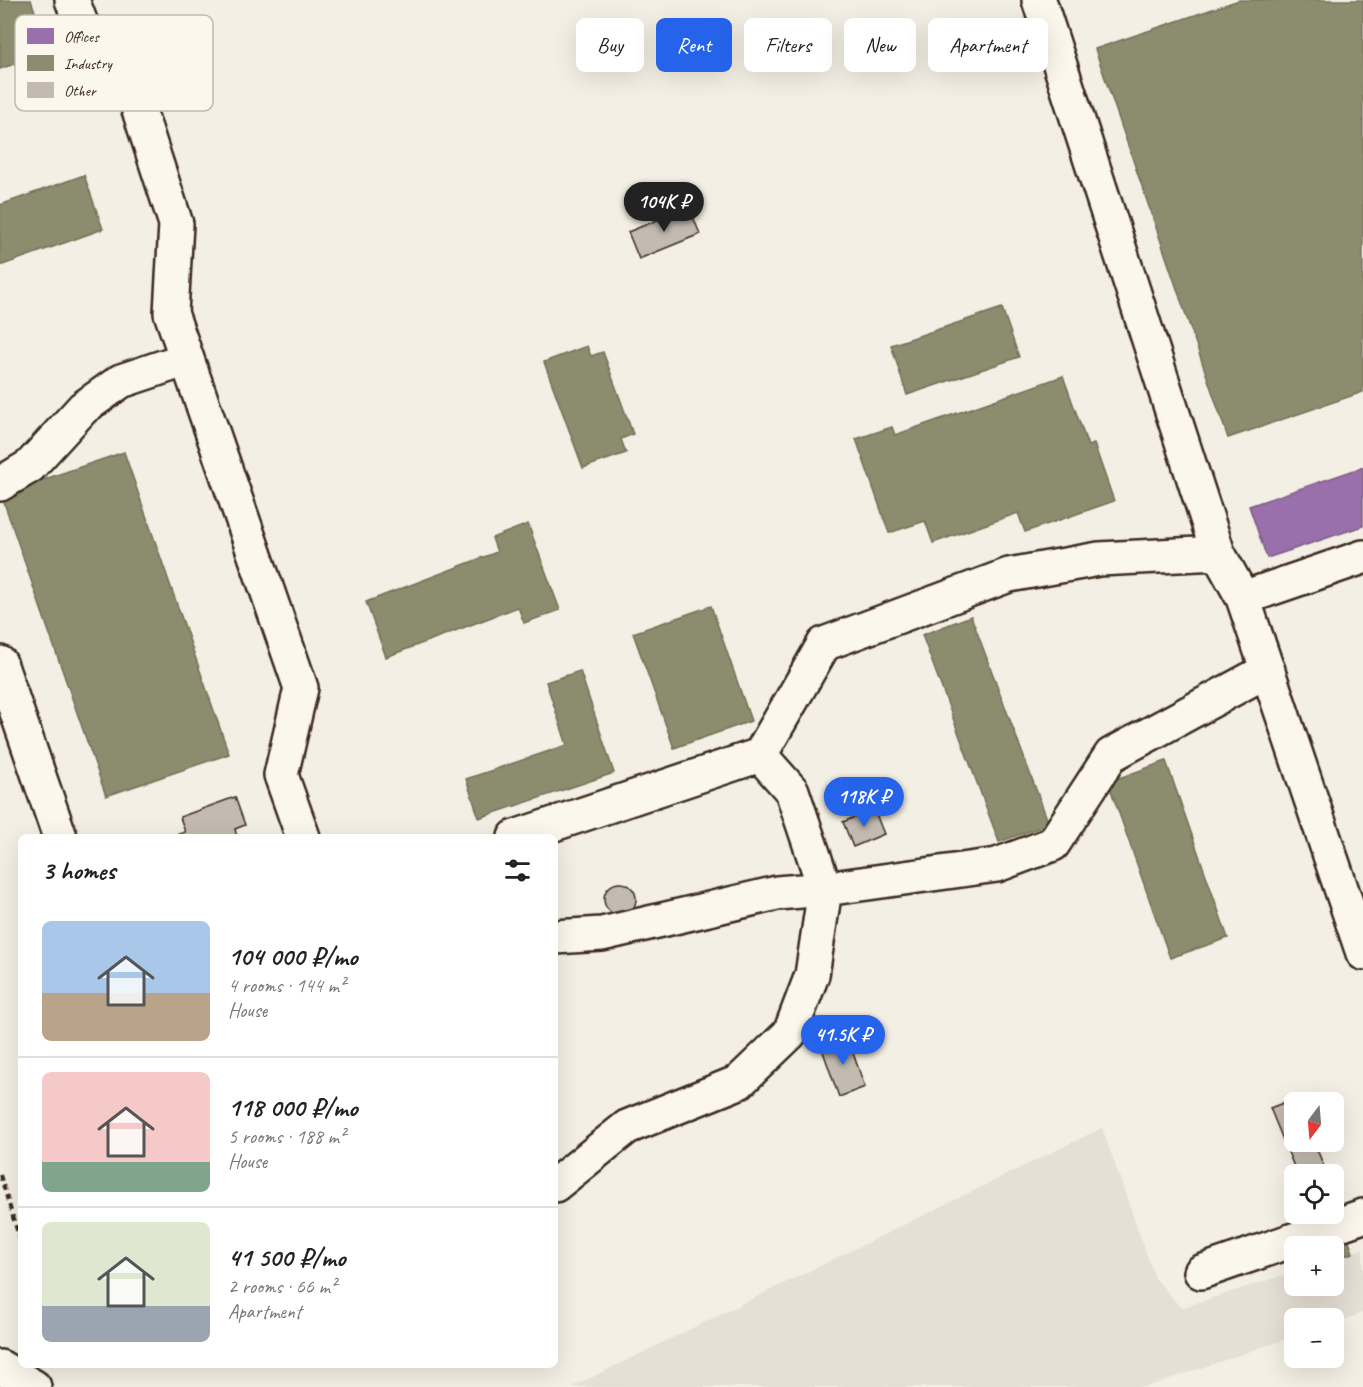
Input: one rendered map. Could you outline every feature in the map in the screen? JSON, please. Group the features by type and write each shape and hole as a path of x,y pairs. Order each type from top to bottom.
{"lane":[{"path":"72,0 78,15"},
{"path":"1039,0 1218,554 1243,598 1363,953"},
{"path":"139,111 176,224 171,313 301,688 281,775 302,834"},
{"path":"0,484 30,466 84,408 122,381 187,358"},
{"path":"524,834 760,755 824,644 1009,575 1099,559 1218,554"},
{"path":"1243,598 1363,557"},
{"path":"0,663 59,834"},
{"path":"558,937 602,934 777,893 997,865 1053,844 1111,755 1268,670"},
{"path":"558,1183 627,1127 739,1082 790,1033 812,975 825,888 792,791 760,755"},
{"path":"1201,1272 1363,1216"},
{"path":"0,1367 34,1387"}],"path":[{"path":"0,1175 18,1233"}],"shaded area":[{"path":"1102,1128 1155,1278 1181,1308 1284,1275 1284,1296 1344,1296 1344,1238 1348,1237 1353,1252 1363,1249 1363,1313 1344,1320 1344,1308 1284,1308 1284,1339 1146,1387 572,1387"}],"building: Offices":[{"path":"1363,467 1363,526 1267,558 1249,506"}],"building: Industry":[{"path":"0,0 31,0 36,15 15,15 15,64 0,69"},
{"path":"1239,0 1363,0 1363,392 1228,438 1095,49"},
{"path":"84,175 103,229 0,266 0,205"},
{"path":"1002,308 1019,357 907,395 891,345"},
{"path":"587,346 591,356 603,352 633,434 621,439 626,453 583,468 544,362"},
{"path":"1063,376 1088,446 1094,444 1114,501 1025,532 1018,513 933,543 925,521 889,533 856,439 892,427 895,435"},
{"path":"124,452 229,754 106,796 1,494"},
{"path":"528,524 560,610 524,623 518,607 386,657 366,602 497,552 492,538"},
{"path":"711,606 751,721 674,748 633,633"},
{"path":"971,616 1049,824 999,842 922,635"},
{"path":"580,671 614,773 479,818 466,779 567,745 546,682"},
{"path":"1166,761 1228,938 1170,958 1108,782"},
{"path":"1348,1237 1353,1253 1344,1256 1344,1238"}],"building: Other":[{"path":"689,207 700,234 639,259 628,232"},
{"path":"235,797 245,825 235,829 236,834 179,834 185,832 180,817"},
{"path":"874,809 884,834 853,847 843,822"},
{"path":"620,883 631,888 636,899 631,910 620,915 609,910 604,899 609,888"},
{"path":"847,1036 865,1087 839,1097 821,1046"},
{"path":"1284,1103 1284,1142 1270,1108"},
{"path":"1288,1152 1318,1152 1323,1164 1293,1164"}]}
